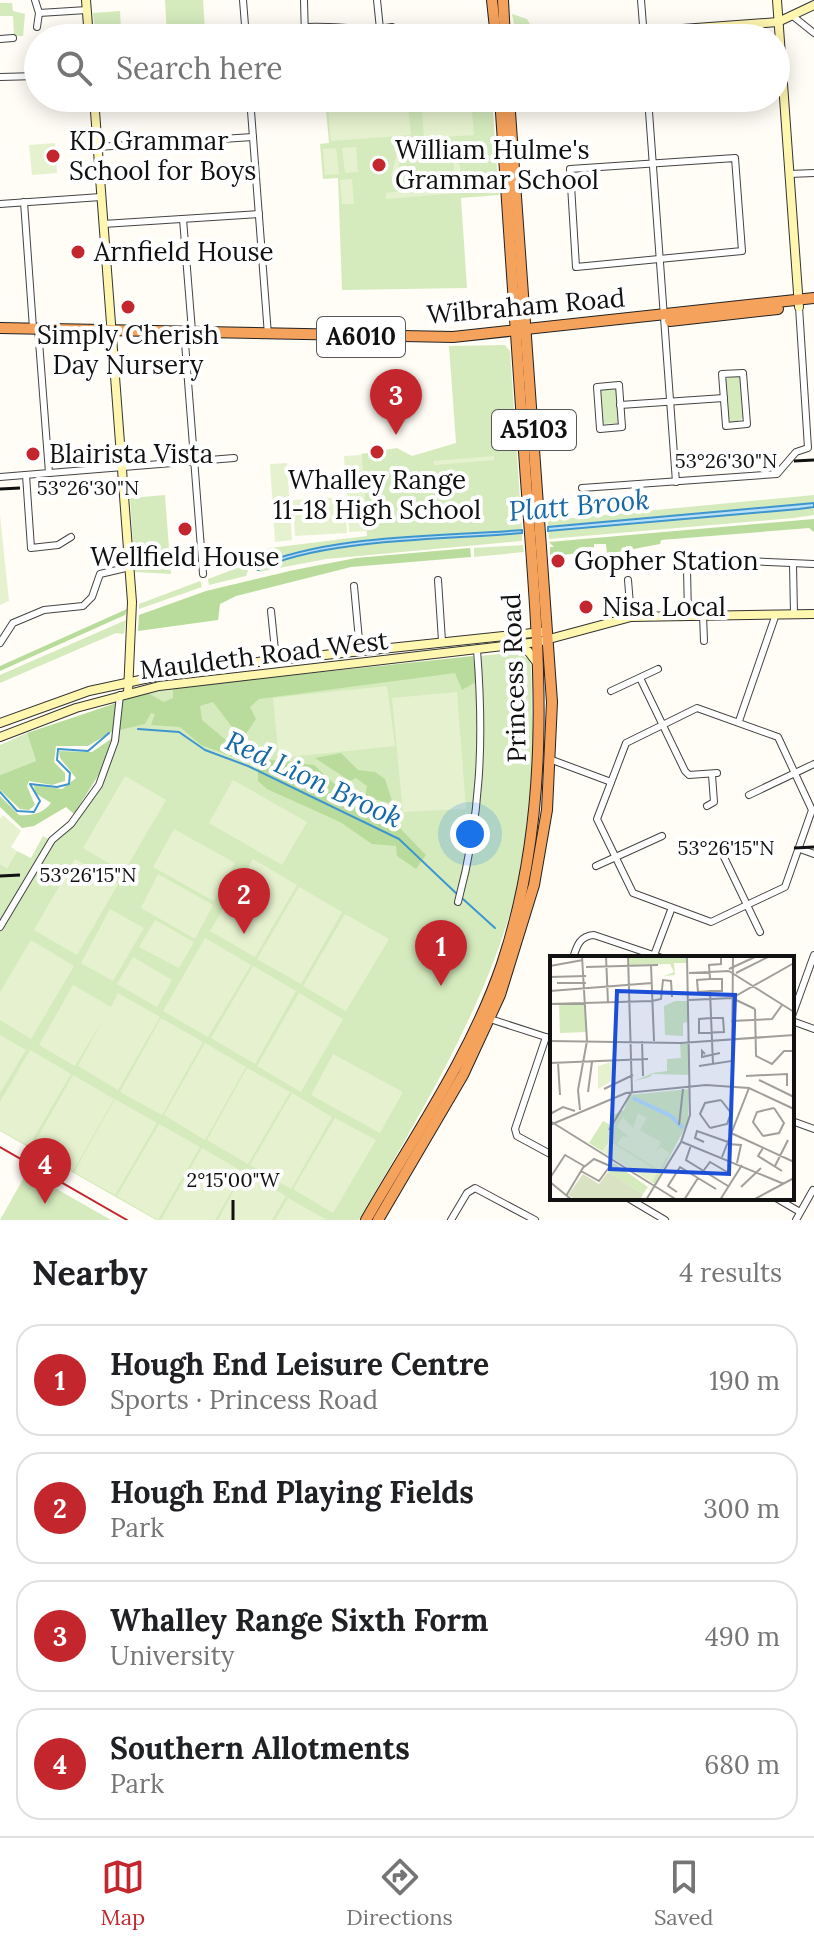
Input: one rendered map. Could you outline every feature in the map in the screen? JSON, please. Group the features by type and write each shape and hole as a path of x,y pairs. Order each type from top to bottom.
{"highway":[{"path":"492,0 495,24"},
{"path":"503,0 504,24"},
{"name":"Princess Road","path":"366,1220 485,1017 517,949 534,885 552,760 552,702 542,637 501,112"},
{"name":"Princess Road","path":"510,112 520,333"},
{"name":"Wilbraham Road","path":"0,328 453,337 665,319 798,303 814,298"},
{"name":"Wilbraham Road","path":"798,303 814,305"},
{"name":"Princess Road","path":"378,1220 463,1075 501,965 533,832 540,765 538,665 542,637"}],"street":[{"path":"35,0 39,13 37,24"},
{"path":"243,0 245,24"},
{"path":"304,0 306,24"},
{"path":"377,0 379,24"},
{"path":"641,0 643,24"},
{"path":"777,0 778,22"},
{"path":"39,13 86,5"},
{"path":"757,24 794,17 814,5"},
{"path":"794,17 814,33"},
{"path":"0,39 13,38"},
{"path":"0,77 24,76"},
{"path":"0,927 52,840 89,802 106,770 127,681 132,602 95,112"},
{"path":"251,112 268,335"},
{"path":"649,112 676,482"},
{"path":"582,488 777,474 796,452 808,448 785,112"},
{"path":"97,147 253,137"},
{"path":"735,158 742,251 576,267 570,169 653,164 735,158"},
{"path":"789,174 814,173"},
{"path":"0,204 101,197"},
{"path":"24,202 49,473"},
{"path":"103,224 259,214"},
{"path":"183,219 194,461 203,574"},
{"path":"743,373 747,424 726,426 724,398 722,374 743,373"},
{"path":"619,385 620,405 622,427 600,429 597,387 619,385"},
{"path":"620,405 724,398"},
{"path":"0,477 234,458"},
{"path":"26,475 31,548 58,545 71,537"},
{"path":"728,558 763,564 814,564"},
{"path":"793,564 794,614"},
{"path":"0,643 6,624 44,610 83,606 92,597 100,574 130,567"},
{"path":"687,569 688,615"},
{"path":"438,580 444,653"},
{"path":"628,580 631,617"},
{"path":"354,586 360,651"},
{"path":"271,611 276,660"},
{"path":"739,721 776,614"},
{"name":"Mauldeth Road West","path":"0,737 124,694 221,677 509,645 631,617 814,614"},
{"path":"703,615 704,641"},
{"name":"Mauldeth Road West","path":"0,723 67,698 127,681 191,669 442,641 542,637"},
{"path":"509,645 528,651 538,665"},
{"path":"458,902 473,845 482,764 477,650"},
{"path":"611,691 658,669"},
{"path":"640,678 685,771 689,775 714,774 714,802 707,806"},
{"path":"697,708 778,737 812,810 785,887 711,922 671,910 633,893 597,819 626,743 662,724 697,708"},
{"path":"552,760 611,782"},
{"path":"749,795 814,764"},
{"path":"596,866 662,836"},
{"path":"800,849 814,854"},
{"path":"723,855 760,932"},
{"path":"657,956 671,910"},
{"path":"574,956 578,943 585,936 594,935 654,956"},
{"path":"794,1002 814,955"},
{"path":"485,1017 549,1038 515,1129 517,1136 550,1154"},
{"path":"794,1019 814,1029"},
{"path":"794,1122 814,1129"},
{"path":"451,1220 467,1193 475,1188 535,1220"},
{"path":"796,1220 813,1190"},
{"path":"779,1200 800,1212"},
{"path":"642,1201 665,1220"}],"green space":[{"path":"165,0 203,0 205,24 166,24"},
{"path":"0,3 12,3 13,11 25,14 23,36 14,36 13,16 0,16"},
{"path":"120,11 121,24 94,24 93,13"},
{"path":"512,14 527,19 530,24 514,24"},
{"name":"William Hulme's Grammar School","path":"326,112 493,112 499,195 461,198 467,288 342,290 338,178 323,179 320,144 329,143"},
{"path":"328,112 409,112 411,135 331,141"},
{"path":"422,112 472,112 474,135 424,138"},
{"path":"55,143 57,173 32,175 29,145"},
{"path":"436,145 456,155 461,171 454,187 469,186 470,192 386,199 386,193 402,191 391,176 397,154 411,147","holes":["436,150 454,161 453,181 441,189 406,189 397,177 400,159 409,152"]},
{"path":"356,147 358,172 345,173 342,148"},
{"path":"336,148 339,174 325,175 323,149"},
{"path":"352,179 354,204 342,204 340,180"},
{"path":"505,345 510,351 522,530 333,545 253,563 251,559 270,548 367,536 361,454 397,448 412,456 456,443 449,346"},
{"path":"738,375 742,379 744,418 733,423 728,419 725,379"},
{"path":"616,389 618,423 603,424 601,390"},
{"path":"362,455 367,531 349,532 344,456"},
{"path":"494,456 494,460 434,465 434,461"},
{"path":"287,463 292,540 275,542 270,464"},
{"path":"165,495 171,574 135,572 130,498"},
{"path":"814,495 814,503 798,506 548,527 546,500 562,519"},
{"path":"345,497 347,533 295,536 293,500"},
{"path":"814,507 814,515 794,518 549,539 548,531"},
{"path":"0,515 9,601 0,605"},
{"path":"814,519 814,532 809,528 661,540 660,544 607,554 606,544 594,544 594,552 550,556 550,547 554,547 549,542"},
{"path":"522,533 522,541 326,559 258,572 277,561 342,547"},
{"path":"523,545 524,552 474,557 474,548"},
{"path":"470,548 471,557 351,567 236,596 220,604 218,620 138,631 139,615 206,591 356,558"},
{"path":"251,563 246,576 209,585 208,579"},
{"path":"200,581 202,587 139,609 139,604"},
{"path":"127,609 125,615 0,671 0,666"},
{"path":"126,620 124,634 116,633 0,683 0,675"},
{"path":"517,652 530,660 531,668 533,790 524,856 508,921 485,983 457,1044 359,1220 156,1220 0,1131 0,864 7,868 17,851 31,858 43,836 48,839 68,822 93,791 108,755 114,715 137,696 165,690"},
{"path":"473,656 476,682 462,690 455,673 259,699 250,707 256,719 242,740 213,702 200,706 202,720 244,755 239,759 201,745 180,727 151,725 155,714 151,713 145,724 111,732 88,746 56,746 54,762 65,773 65,781 52,785 29,781 27,786 35,805 29,810 20,809 0,790 0,775 36,761 27,733 137,696 148,693 164,702 173,698 173,688"},
{"path":"387,686 395,746 279,758 273,698"},
{"path":"457,692 466,809 403,812 392,698"},
{"path":"27,733 36,761 0,775 0,745"},
{"path":"111,739 103,768 74,814 66,807 34,826 22,828 0,807 0,796 19,815 45,809 51,803 35,793 34,785 62,789 76,778 60,758 59,751 92,752"},
{"path":"341,753 358,770 375,772 385,779 393,804 365,797 367,786 356,778 350,781 315,758"},
{"path":"266,759 314,765 354,802 395,823 426,855 416,869 397,856 396,846 372,844 340,822 267,789 258,781 258,764"},
{"path":"125,776 166,800 124,872 83,848"},
{"path":"233,780 307,822 282,865 209,823"},
{"path":"3,815 21,831 11,847 17,851 7,868 0,864 0,818"},
{"path":"174,829 235,863 214,901 153,867"},
{"path":"75,859 118,884 77,955 34,930"},
{"path":"253,859 297,885 255,957 210,931"},
{"path":"158,874 213,905 195,939 141,908"},
{"path":"299,887 342,912 301,984 257,959"},
{"path":"110,909 144,928 113,981 81,963"},
{"path":"345,914 389,939 346,1011 303,986"},
{"path":"155,920 194,942 179,968 139,947"},
{"path":"205,938 251,965 208,1037 163,1011"},
{"path":"31,940 74,966 31,1039 0,1020 0,992"},
{"path":"133,957 172,980 157,1007 117,984"},
{"path":"253,966 296,991 255,1064 211,1038"},
{"path":"73,985 111,1007 118,993 160,1017 118,1090 78,1066 105,1016 75,1066 39,1045"},
{"path":"299,993 343,1019 301,1092 257,1066"},
{"path":"161,1018 203,1042 162,1115 120,1092"},
{"path":"0,1035 26,1050 0,1093"},
{"path":"205,1043 246,1067 205,1140 164,1115"},
{"path":"30,1050 71,1074 29,1146 0,1130 0,1102"},
{"path":"333,1054 403,1092 380,1133 311,1095"},
{"path":"247,1068 290,1092 248,1164 207,1140"},
{"path":"73,1075 114,1099 73,1171 32,1147"},
{"path":"292,1093 332,1117 291,1189 250,1165"},
{"path":"115,1099 157,1123 115,1195 74,1172"},
{"path":"335,1118 376,1140 333,1213 293,1189"},
{"path":"159,1124 200,1147 158,1220 117,1196"},
{"path":"202,1148 243,1172 215,1220 161,1220"},
{"path":"27,1172 111,1220 0,1220"},
{"path":"244,1172 286,1196 272,1220 218,1220"},
{"path":"288,1198 327,1220 275,1220"}],"water":[{"path":"814,503 814,507 799,509 548,531 548,527"},
{"path":"522,530 522,533 350,546 285,560 258,570 254,567 284,556 349,543"}],"waterway":[{"name":"Red Lion Brook","path":"138,729 179,732 205,750 248,766 399,839 458,895"},
{"path":"0,792 17,811 34,812 40,801 30,784 57,787 69,784 70,773 57,760 58,749 88,751 109,733"},
{"name":"Red Lion Brook","path":"463,899 495,928"}],"tram line":[{"path":"0,1147 127,1220"}],"place":[{"name":"KD Grammar School for Boys","path":"53,156"},
{"name":"William Hulme's Grammar School","path":"379,165"},
{"name":"Arnfield House","path":"78,252"},
{"name":"Simply Cherish Day Nursery","path":"128,307"},
{"name":"Whalley Range Sixth Form","path":"396,435"},
{"name":"Whalley Range 11-18 High School","path":"377,452"},
{"name":"Blairista Vista","path":"33,454"},
{"name":"Wellfield House","path":"185,529"},
{"name":"Gopher Station","path":"558,561"},
{"name":"Nisa Local","path":"586,607"},
{"name":"Hough End Playing Fields","path":"244,934"},
{"name":"Hough End Leisure Centre","path":"441,986"},
{"name":"Southern Allotments","path":"45,1204"}],"water label":[{"name":"Platt Brook","path":"579,505"}]}
